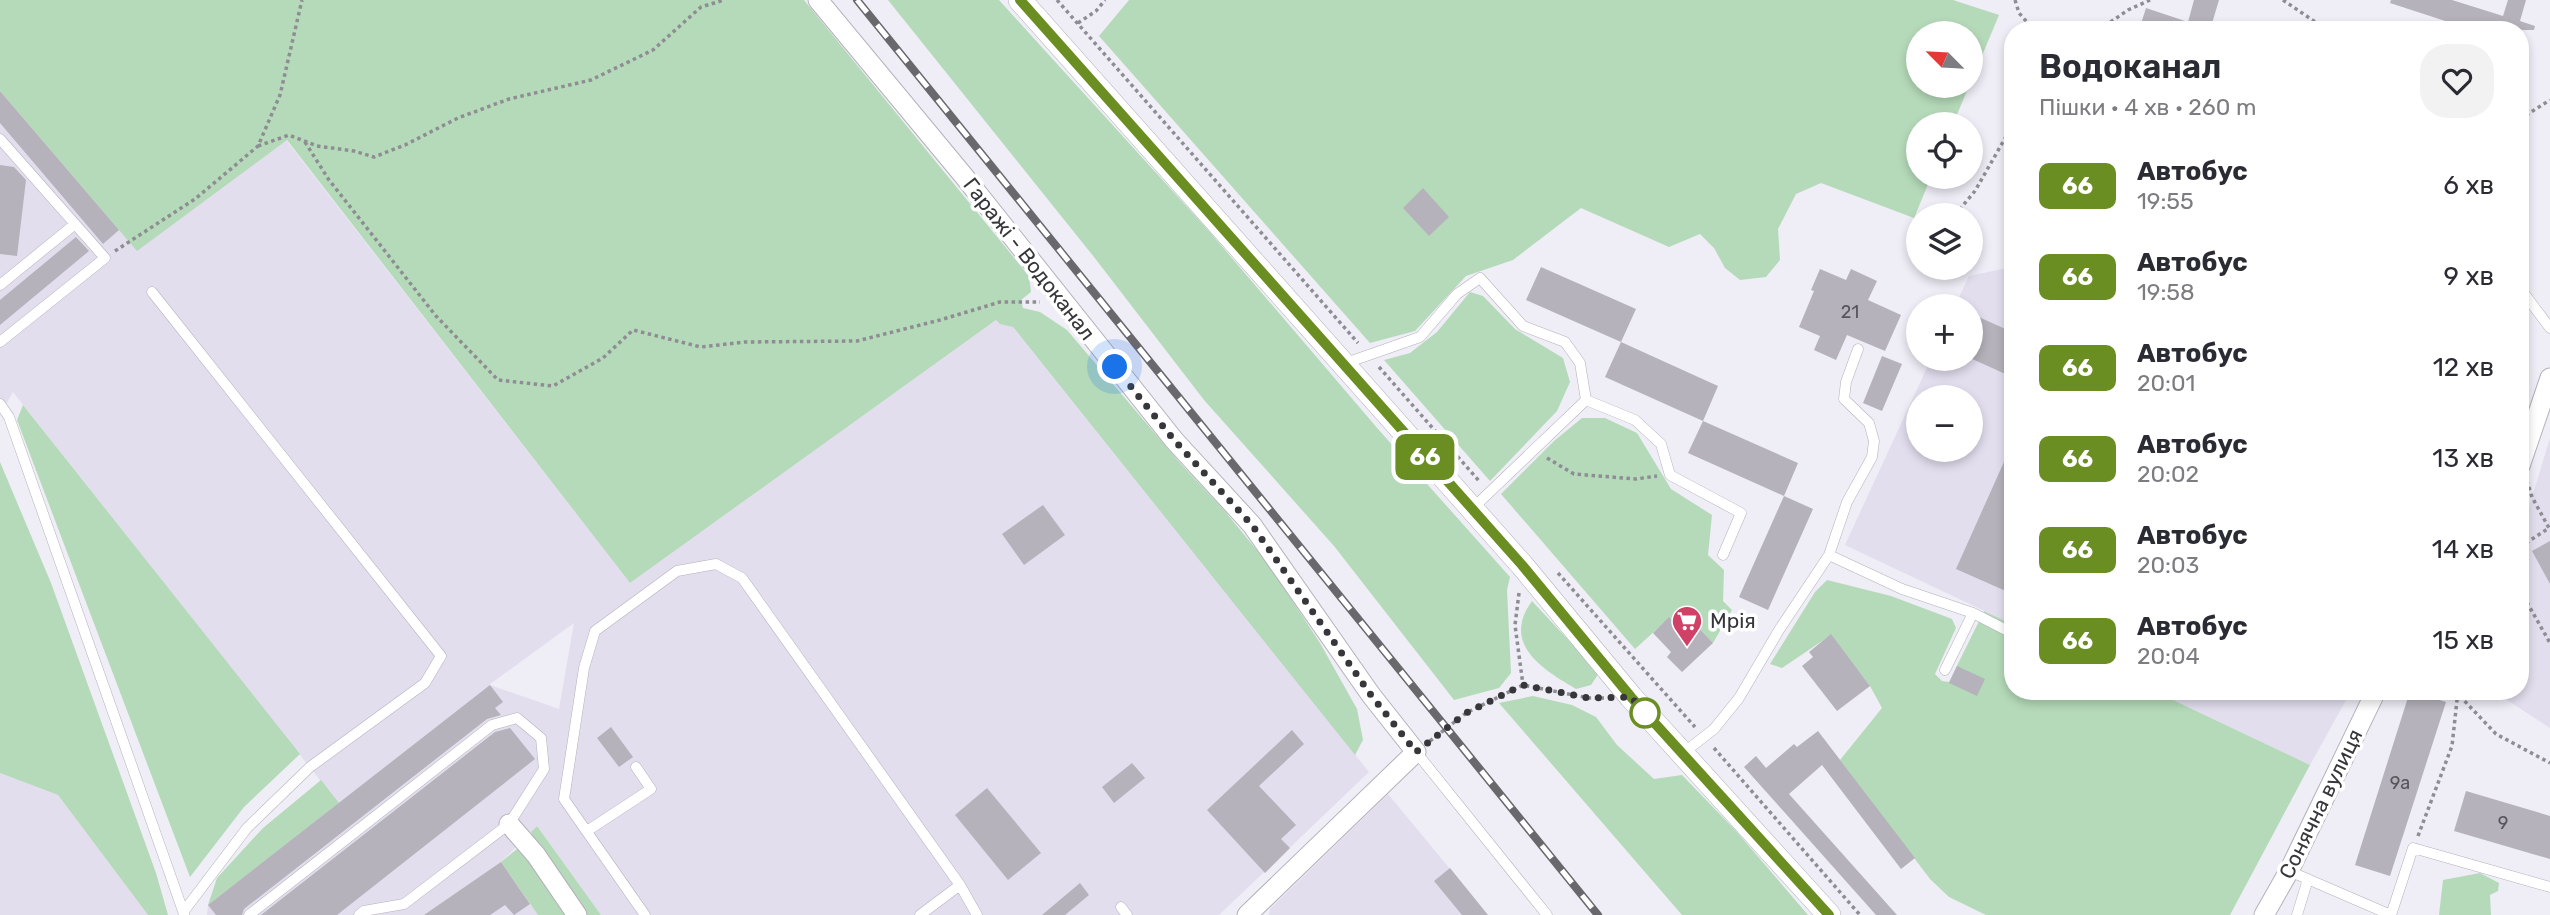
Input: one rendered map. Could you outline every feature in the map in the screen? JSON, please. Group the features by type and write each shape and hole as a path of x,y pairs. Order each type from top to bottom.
{"street":[{"name":"Гаражі - Водоканал","path":"818,0 963,175 1174,440 1252,525 1371,695 1416,752"},
{"path":"1020,0 1522,565 1682,755 1829,915"},
{"path":"2529,438 2550,378"},
{"name":"Сонячна вулиця","path":"2264,915 2289,871 2372,700"},
{"path":"1247,915 1416,752"},
{"path":"509,824 536,855 577,915"}],"lane":[{"path":"0,139 105,258 0,342"},
{"path":"0,285 75,224"},
{"path":"1343,364 1420,337 1457,294 1480,278 1523,326 1565,342 1580,363 1586,400"},
{"path":"152,292 440,656 425,683 310,767 247,828 184,913"},
{"path":"2529,300 2550,328"},
{"path":"1682,755 1714,729 1739,698 1779,630 1829,555 1847,502 1872,457 1874,441 1868,423 1844,399 1846,383 1858,349"},
{"path":"1472,509 1586,400"},
{"path":"1586,400 1635,421 1661,444 1670,475 1741,513 1723,555"},
{"path":"0,404 9,417 184,913"},
{"path":"1829,555 1902,589 1973,613 2004,629"},
{"path":"645,915 564,799 584,668 595,631 677,571 716,564 742,578 960,885 977,915"},
{"path":"1945,670 1973,613"},
{"path":"249,915 492,725 517,718 541,738 544,769 509,824 404,904 364,911 359,915"},
{"path":"1416,752 1547,915"},
{"path":"587,831 651,789 636,767"},
{"path":"2289,871 2391,915 2413,848 2550,887"},
{"path":"2297,915 2308,879"},
{"path":"920,915 960,885"}],"path":[{"path":"258,146 280,95 302,0"},
{"path":"105,258 195,199 258,146 289,135 317,146 354,151 374,157 405,145 458,118 496,104 591,80 653,50 701,7 724,0"},
{"path":"1056,0 1489,492"},
{"path":"1077,24 1096,11 1105,0"},
{"path":"2015,0 2019,13 2026,21"},
{"path":"2112,21 2150,0"},
{"path":"2283,0 2314,21"},
{"path":"2529,113 2550,100"},
{"path":"1965,203 1975,191 2004,140"},
{"path":"305,142 329,180 436,316 498,380 553,386 603,358 633,330 701,347 745,342 857,341 1000,302 1063,302"},
{"path":"1534,449 1574,474 1636,479 1670,475"},
{"path":"2529,541 2549,528 2532,497"},
{"path":"1550,563 1860,915"},
{"path":"1522,565 1515,625 1523,685"},
{"path":"2529,606 2550,643"},
{"path":"1416,752 1466,713 1523,685 1589,698 1631,697"},
{"path":"2413,848 2452,746 2456,700"},
{"path":"2465,700 2497,734 2550,763"}],"shaded area":[{"path":"0,91 137,250 286,140 630,583 1003,315 1369,772 1219,915 601,915 537,826 501,862 538,915 207,915 208,905 338,803 13,392 0,415","holes":["574,623 559,709 490,684"]},
{"path":"2004,269 2004,620 1845,545 1906,413 1906,462 1983,462 1983,385 1919,385 1925,371 1983,371 1983,294 1961,294 1967,280 1983,280 1983,273"},
{"path":"2550,438 2550,728 2507,700 2529,700 2529,507"},
{"path":"2173,700 2346,700 2310,765"},
{"path":"0,773 58,795 148,915 0,915"},
{"path":"1388,794 1488,915 1269,915 1270,909"}],"green space":[{"path":"0,0 804,0 1029,276 1031,292 1021,300 1023,308 1040,312 1067,330 1269,565 1320,643 1357,709 1363,740 1355,755 1013,327 1000,324 996,320 630,583 287,140 137,251 0,91"},
{"path":"888,0 999,0 1208,230 1378,429 1510,577 1507,590 1511,673 1499,688 1454,700 1334,546 1204,400 1094,257"},
{"path":"1129,0 1953,0 1999,15 1983,53 1983,21 1906,21 1906,98 1964,98 1958,112 1906,112 1906,189 1926,189 1920,203 1906,203 1906,215 1821,183 1796,194 1778,229 1780,260 1766,277 1740,280 1725,268 1714,248 1700,234 1669,247 1581,208 1513,260 1466,276 1415,331 1370,343 1099,36"},
{"path":"1470,292 1483,296 1515,329 1563,358 1570,382 1557,411 1490,481 1384,360 1410,353 1437,332"},
{"path":"23,405 300,754 244,807 190,877 17,420"},
{"path":"1582,418 1605,418 1637,433 1671,489 1712,515 1708,555 1724,570 1723,601 1732,610 1713,643 1697,626 1687,636 1669,618 1635,649 1501,494 1554,441"},
{"path":"0,462 51,583 156,873 168,915 148,915 58,795 0,773"},
{"path":"1827,580 1891,596 1952,619 1956,628 1935,674 1942,681 1949,682 1984,611 2004,620 2004,700 2173,700 2310,765 2230,915 1986,915 1949,897 1930,879 1840,760 1882,708 1870,686 1831,635 1782,668 1770,664 1815,592"},
{"path":"1532,601 1599,673 1591,685 1576,689 1550,673 1530,654 1523,642 1521,630 1524,616"},
{"path":"1533,696 1572,705 1596,717 1617,745 1654,779 1682,775 1736,831 1808,915 1682,915 1499,703"},
{"path":"321,780 339,803 208,905 217,878 263,828"},
{"path":"537,826 601,915 586,915 535,844 531,832"},
{"path":"517,849 525,852 567,915 538,915 501,862"},
{"path":"2480,873 2499,883 2498,891 2490,895 2491,915 2439,915 2443,880"}],"building":[{"path":"2194,0 2219,0 2213,21 2188,21"},
{"path":"2391,0 2452,0 2503,16 2508,0 2526,0 2520,21 2445,21 2390,3"},
{"path":"2146,8 2185,21 2142,21"},
{"path":"0,91 119,230 103,244 0,123"},
{"path":"0,165 14,167 26,180 17,256 0,254"},
{"path":"1423,188 1449,217 1429,236 1403,208"},
{"path":"76,237 89,251 0,325 0,300"},
{"path":"1541,267 1636,309 1621,342 1526,300"},
{"path":"1820,269 1846,280 1851,269 1877,281 1868,300 1901,315 1885,351 1847,335 1836,360 1814,350 1820,336 1799,327"},
{"path":"1983,319 2004,328 2004,373 1983,364"},
{"path":"1621,342 1718,386 1703,421 1605,377"},
{"path":"1882,356 1902,364 1882,411 1863,403"},
{"path":"1703,421 1798,463 1784,496 1688,453"},
{"path":"2004,462 2004,590 1956,569"},
{"path":"1784,496 1813,509 1768,610 1739,597"},
{"path":"1043,505 1065,535 1024,565 1002,534"},
{"path":"2550,541 2550,584 2532,551"},
{"name":"Мрія","path":"1669,617 1687,636 1697,626 1713,643 1682,672 1667,657 1671,652 1653,633"},
{"path":"1831,634 1870,686 1837,711 1802,666 1813,657 1809,652"},
{"path":"1957,666 1985,679 1977,696 1949,683"},
{"path":"490,685 503,702 495,708 501,715 487,719 244,909 242,915 216,915 208,905"},
{"path":"2407,700 2446,702 2390,876 2355,865"},
{"path":"611,727 633,757 619,767 597,738"},
{"path":"510,728 535,759 337,915 261,915 495,732"},
{"path":"1292,730 1304,744 1259,786 1296,825 1281,839 1290,848 1265,873 1207,810"},
{"path":"1818,731 1915,858 1901,869 1822,765 1789,794 1897,915 1876,915 1744,767 1756,756 1766,768 1794,744 1797,747"},
{"path":"1132,763 1145,778 1114,803 1102,787"},
{"path":"987,788 1041,853 1008,880 955,815"},
{"path":"2466,791 2550,816 2550,859 2454,831"},
{"path":"501,862 530,904 514,915 505,905 490,915 424,915"},
{"path":"1450,868 1488,915 1462,915 1434,881"},
{"path":"1080,883 1089,895 1065,915 1042,915"}],"railway":[{"path":"857,0 1598,915"}],"bus line":[{"name":"66","path":"1020,0 1522,565 1682,755 1829,915"}],"place":[{"name":"Мрія","path":"1687,648"}],"route":[{"path":"1115,367 1174,440 1252,525 1371,695 1416,752 1466,713 1523,685 1589,698 1631,697 1648,716 1645,713"}]}
